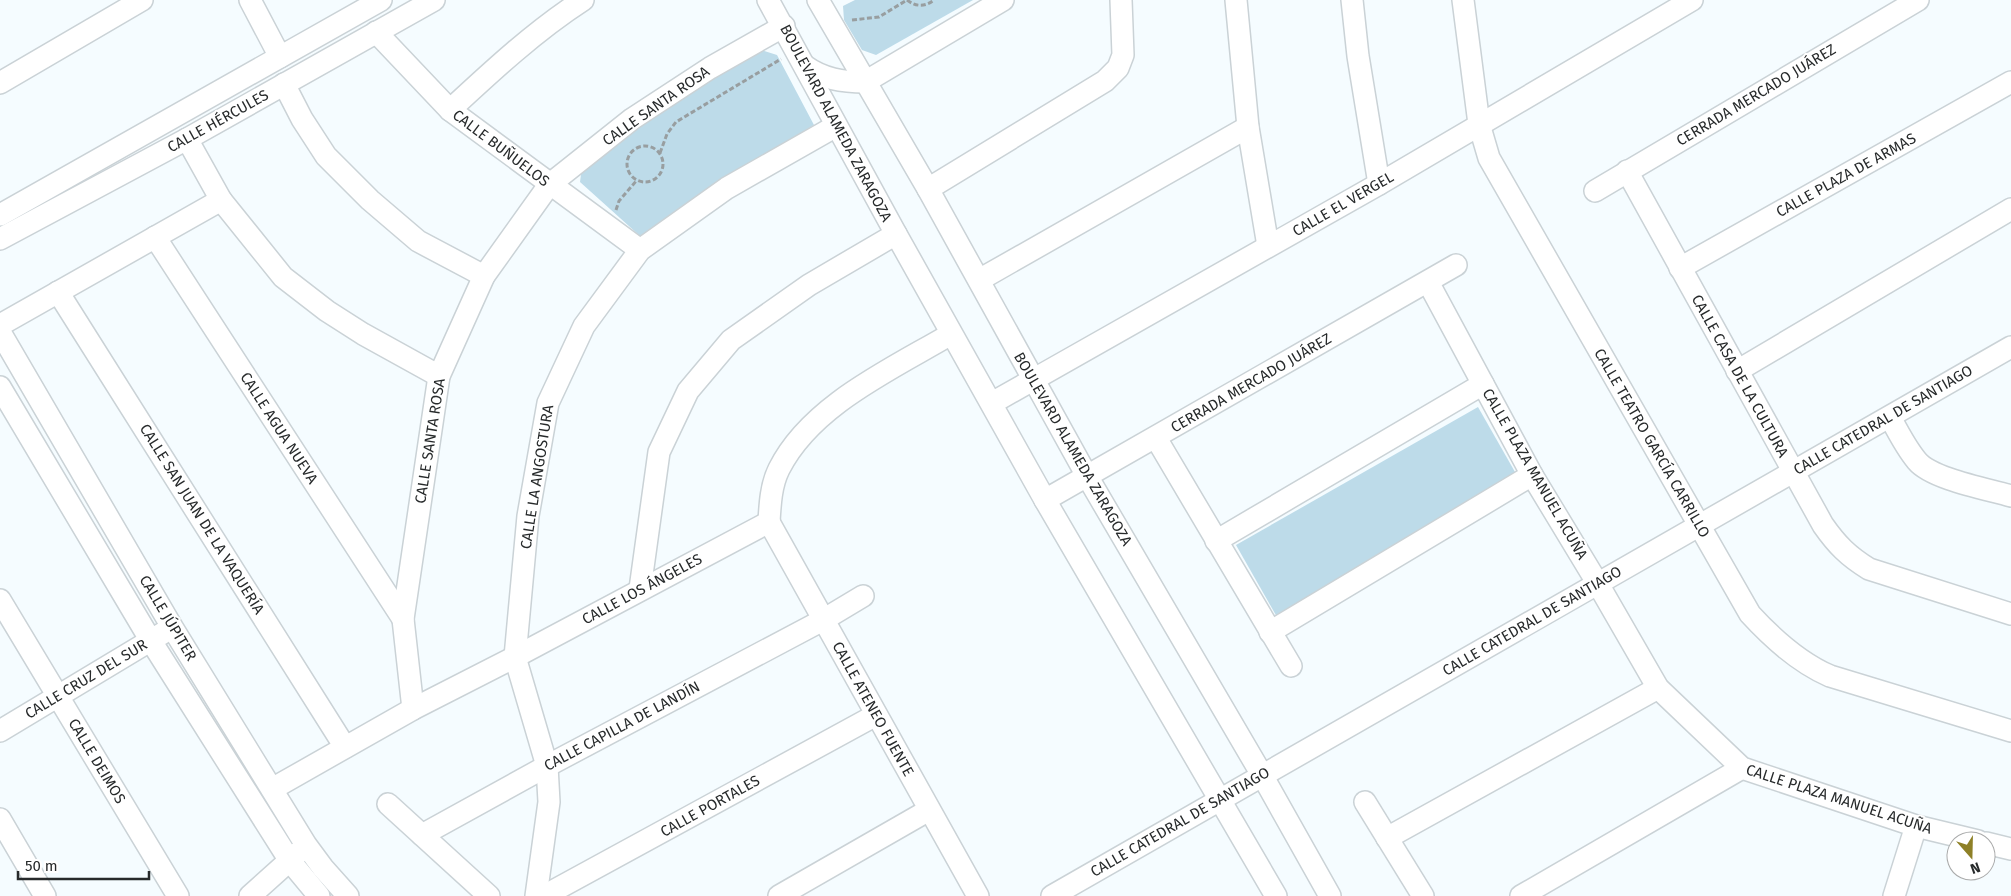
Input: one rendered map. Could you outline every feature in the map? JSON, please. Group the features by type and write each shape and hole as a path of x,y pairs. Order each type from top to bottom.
{"street":[{"path":"0,83 142,0"},
{"path":"250,0 280,57"},
{"name":"CALLE HÉRCULES","path":"0,215 381,0"},
{"name":"CALLE HÉRCULES","path":"0,239 187,139 434,0"},
{"path":"450,110 532,38 560,15 583,0"},
{"name":"BOULEVARD ALAMEDA ZARAGOZA","path":"768,0 784,26 836,126 1045,500 1221,798 1276,896"},
{"path":"801,58 816,73 832,79 848,82 865,82 1003,0"},
{"path":"928,189 1105,81 1118,68 1123,55 1120,0"},
{"path":"1236,0 1248,127 1268,246"},
{"path":"1352,0 1358,56 1379,184"},
{"name":"CALLE TEATRO GARCÍA CARRILLO","path":"1463,0 1479,124 1489,158 1750,614 1762,627 1816,670 1830,676 2011,731"},
{"name":"CALLE EL VERGEL","path":"992,403 1379,184 1692,0"},
{"name":"CERRADA MERCADO JUÁREZ","path":"1595,191 1918,0"},
{"name":"BOULEVARD ALAMEDA ZARAGOZA","path":"824,6 1087,476 1262,775 1330,896"},
{"name":"CALLE SANTA ROSA","path":"413,709 403,619 438,376 484,276 549,184 632,119 710,68 784,26"},
{"name":"CALLE BUÑUELOS","path":"376,32 450,110 640,250"},
{"name":"CALLE PLAZA DE ARMAS","path":"1680,268 2011,82"},
{"path":"284,84 302,119 326,156 370,200 418,241 484,276"},
{"name":"CALLE LA ANGOSTURA","path":"536,896 549,802 547,766 516,657 528,516 548,403 584,326 640,250 727,188 836,126"},
{"path":"979,280 1248,127"},
{"path":"187,139 221,200 283,277 327,311 356,330 438,376"},
{"name":"CALLE CASA DE LA CULTURA","path":"1627,171 1737,371 1823,524 1836,543 1851,558 1869,568 2011,614"},
{"path":"0,326 221,200"},
{"path":"1737,371 2011,209"},
{"path":"640,589 659,452 688,391 731,340 809,285 896,234"},
{"name":"CALLE AGUA NUEVA","path":"155,237 403,619"},
{"name":"CERRADA MERCADO JUÁREZ","path":"1045,500 1456,265"},
{"name":"CALLE PLAZA MANUEL ACUÑA","path":"1428,282 1532,475 1658,688 1742,768 1916,826 1946,833"},
{"name":"CALLE SAN JUAN DE LA VAQUERÍA","path":"58,292 345,747"},
{"name":"CALLE JÚPITER","path":"0,332 172,627 272,790 306,845 348,896"},
{"path":"769,522 771,495 778,470 804,432 840,400 952,334"},
{"name":"CALLE CATEDRAL DE SANTIAGO","path":"1052,896 2011,347"},
{"path":"1216,541 1483,384"},
{"name":"CALLE JÚPITER","path":"0,387 151,640 290,861 319,896"},
{"path":"1890,417 1910,452 1928,470 1942,476 2011,496"},
{"path":"1156,438 1291,666"},
{"path":"1270,632 1532,475"},
{"name":"CALLE LOS ÁNGELES","path":"272,790 413,709 516,657 640,589 769,522"},
{"name":"CALLE ATENEO FUENTE","path":"769,522 978,896"},
{"name":"CALLE CAPILLA DE LANDÍN","path":"422,835 547,766 823,620 863,596"},
{"name":"CALLE DEIMOS","path":"0,600 178,896"},
{"name":"CALLE CRUZ DEL SUR","path":"0,731 172,627"},
{"path":"1387,838 1658,688"},
{"name":"CALLE PORTALES","path":"544,896 876,715"},
{"path":"1521,896 1742,768"},
{"path":"1365,802 1423,896"},
{"path":"388,804 489,896"},
{"path":"779,896 929,810"},
{"path":"0,820 45,896"},
{"path":"1894,896 1916,826"},
{"path":"250,896 306,845"},
{"path":"1996,845 2011,849"}],"path":[{"path":"824,6 856,21 879,17 907,0 918,6 924,6 934,0"},
{"path":"660,153 650,146 638,147 628,160 627,166 629,171 637,180 648,181 659,176 663,164 660,153 667,134 676,122 801,58"},
{"path":"609,228 619,201 637,180"}],"shaded area":[{"path":"855,0 973,0 876,55 862,50 844,20 843,6"},
{"path":"761,50 777,55 814,125 688,202 640,236 580,182 582,167 597,150"},
{"path":"1478,407 1519,479 1277,617 1236,545"}]}
